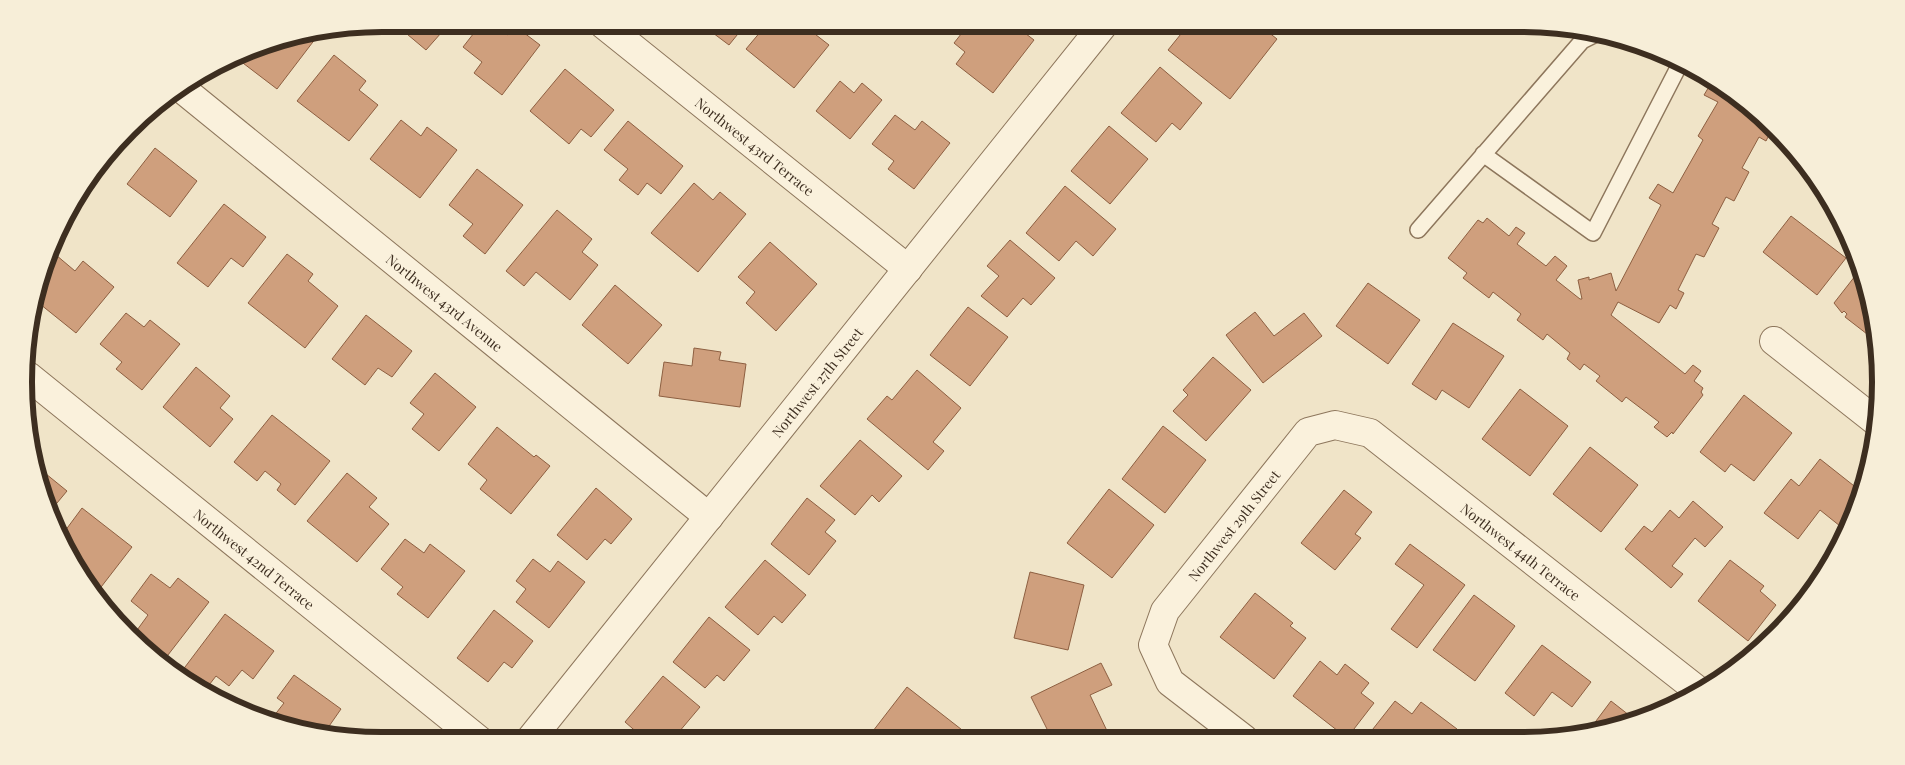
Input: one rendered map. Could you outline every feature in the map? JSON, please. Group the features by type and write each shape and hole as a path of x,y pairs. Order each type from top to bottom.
{"street":[{"name":"Northwest 43rd Terrace","path":"613,32 908,269"},
{"name":"Northwest 27th Street","path":"536,732 1098,32"},
{"name":"Northwest 43rd Avenue","path":"186,92 709,517"},
{"path":"1774,341 1871,417"},
{"name":"Northwest 42nd Terrace","path":"32,379 469,732"},
{"name":"Northwest 29th Street","path":"1235,732 1170,682 1153,646 1165,611 1308,432 1335,425"},
{"name":"Northwest 44th Terrace","path":"1335,425 1370,433 1694,688"}],"lane":[{"path":"1418,230 1582,40 1587,38"},
{"path":"1484,154 1594,233 1677,69"}],"building":[{"path":"405,32 442,32 426,50"},
{"path":"475,32 504,32 508,35 510,32 523,32 540,45 502,95 474,73 482,62 463,47"},
{"path":"712,32 740,32 729,45"},
{"path":"760,32 812,32 829,45 794,88 746,49"},
{"path":"963,32 1024,32 1034,40 993,93 956,64 965,52 954,43"},
{"path":"1183,32 1268,32 1277,39 1230,99 1168,50"},
{"path":"315,39 277,89 242,62 270,51"},
{"path":"334,55 366,81 359,90 378,105 349,141 297,101"},
{"path":"1160,67 1202,103 1180,130 1172,123 1156,142 1121,113"},
{"path":"565,69 614,110 591,137 581,129 569,144 530,111"},
{"path":"840,81 854,93 862,83 882,100 850,139 816,111"},
{"path":"1709,86 1736,105 1769,134 1766,141 1759,137 1742,168 1749,172 1734,201 1726,197 1712,224 1719,228 1704,257 1696,254 1678,290 1684,293 1676,309 1670,305 1659,323 1618,302 1611,315 1685,374 1693,365 1701,371 1694,381 1703,388 1701,392 1703,395 1673,434 1672,432 1667,437 1654,427 1659,422 1626,397 1622,402 1596,381 1600,376 1584,364 1580,370 1567,359 1570,353 1547,334 1543,340 1517,320 1521,314 1493,292 1489,298 1463,278 1467,273 1448,258 1478,220 1483,223 1487,218 1509,236 1516,227 1525,233 1517,244 1546,266 1555,256 1567,266 1556,280 1580,299 1582,299 1578,280 1589,277 1589,280 1611,273 1616,291 1661,205 1649,198 1658,184 1673,193 1703,140 1698,136 1718,102 1704,95"},
{"path":"895,115 915,130 922,121 950,143 914,189 888,169 894,161 872,144"},
{"path":"401,120 421,136 427,127 457,150 420,198 370,159"},
{"path":"628,121 683,166 661,194 647,183 638,195 619,180 628,169 604,150"},
{"path":"1109,126 1148,159 1110,204 1071,171"},
{"path":"155,148 197,181 170,217 127,184"},
{"path":"477,169 523,205 485,254 463,236 473,224 449,205"},
{"path":"694,183 713,200 720,192 746,214 698,272 651,233"},
{"path":"1065,186 1116,229 1093,256 1076,241 1059,261 1026,233"},
{"path":"224,204 266,237 243,267 231,258 208,287 177,263"},
{"path":"557,210 592,239 582,252 598,265 570,300 536,272 524,286 506,271"},
{"path":"1791,216 1846,258 1817,295 1763,252"},
{"path":"1010,240 1055,278 1031,305 1023,298 1007,317 981,296 999,276 987,266"},
{"path":"770,242 817,284 776,331 746,303 755,292 738,277"},
{"path":"287,254 313,274 308,281 338,306 305,348 248,303"},
{"path":"57,255 75,271 83,261 114,287 76,333 41,305"},
{"path":"1856,275 1866,314 1869,331 1867,334 1845,317 1847,314 1844,311 1842,313 1834,303"},
{"path":"1368,283 1420,320 1388,364 1336,326"},
{"path":"615,285 662,325 628,364 582,325"},
{"path":"968,307 1008,337 970,386 930,355"},
{"path":"1255,312 1274,336 1304,313 1322,336 1263,383 1226,335"},
{"path":"126,313 144,327 150,320 180,344 142,390 116,369 122,362 100,344"},
{"path":"366,315 412,351 392,377 378,368 365,385 332,359"},
{"path":"1453,323 1504,356 1469,408 1442,390 1436,400 1412,384"},
{"path":"694,348 721,352 719,360 746,364 740,407 659,396 664,362 692,366"},
{"path":"1213,357 1251,390 1206,441 1173,411 1188,395 1183,390"},
{"path":"196,367 230,396 220,408 233,419 210,447 163,407"},
{"path":"917,370 961,408 933,442 944,451 928,470 867,419 887,396 892,400"},
{"path":"435,373 476,407 439,451 412,429 424,414 410,403"},
{"path":"1520,389 1568,426 1530,476 1482,439"},
{"path":"1744,395 1792,433 1754,481 1731,464 1725,472 1700,452"},
{"path":"272,415 330,461 295,505 277,490 281,484 265,471 257,481 234,462"},
{"path":"1163,426 1206,460 1165,513 1122,479"},
{"path":"497,427 534,457 536,455 550,466 511,514 480,489 487,480 468,464"},
{"path":"860,440 902,476 879,502 872,495 855,515 820,486"},
{"path":"1590,447 1638,485 1601,532 1553,494"},
{"path":"1820,459 1856,488 1841,527 1820,510 1798,539 1764,513 1791,479 1799,486"},
{"path":"44,472 67,491 55,505"},
{"path":"347,473 377,498 369,507 389,524 357,562 307,521"},
{"path":"596,488 632,519 611,544 605,539 587,560 557,535"},
{"path":"1109,489 1154,525 1112,578 1067,543"},
{"path":"1344,490 1372,512 1355,534 1361,538 1335,570 1301,543"},
{"path":"807,498 835,520 825,532 836,541 809,575 771,544"},
{"path":"1693,501 1723,527 1705,547 1695,538 1672,566 1683,574 1671,588 1625,549 1644,526 1652,532 1670,510 1679,518"},
{"path":"82,508 132,547 100,589 79,558 66,530"},
{"path":"405,539 424,553 430,544 465,571 428,618 397,594 403,587 381,569"},
{"path":"1410,544 1465,585 1417,648 1391,629 1424,585 1395,564"},
{"path":"533,559 550,572 558,561 585,582 549,628 516,602 526,589 516,581"},
{"path":"765,560 806,595 782,623 774,616 758,635 725,607"},
{"path":"1730,560 1764,586 1760,591 1776,605 1748,641 1698,601"},
{"path":"1030,572 1084,585 1068,650 1014,638"},
{"path":"151,574 170,588 178,578 209,602 166,658 136,631 148,615 131,601"},
{"path":"1255,593 1293,623 1290,626 1306,638 1274,679 1220,637"},
{"path":"1474,595 1515,626 1475,681 1433,650"},
{"path":"494,610 533,641 512,668 504,662 488,682 457,658"},
{"path":"225,614 274,651 253,679 242,670 229,686 216,676 208,686 183,670"},
{"path":"709,617 750,650 724,681 717,675 705,688 673,662"},
{"path":"1542,645 1591,682 1572,707 1552,692 1534,716 1505,693"},
{"path":"1320,661 1337,675 1345,664 1369,683 1361,693 1374,703 1352,732 1339,732 1293,696"},
{"path":"1101,663 1112,685 1090,695 1108,732 1048,732 1031,697"},
{"path":"294,675 341,709 328,728 274,715 284,703 277,698"},
{"path":"663,676 700,707 679,732 637,732 625,722"},
{"path":"907,687 965,732 872,732"},
{"path":"1395,701 1412,714 1421,702 1457,729 1455,732 1371,732"},
{"path":"1611,701 1630,716 1613,721 1593,726"}]}
